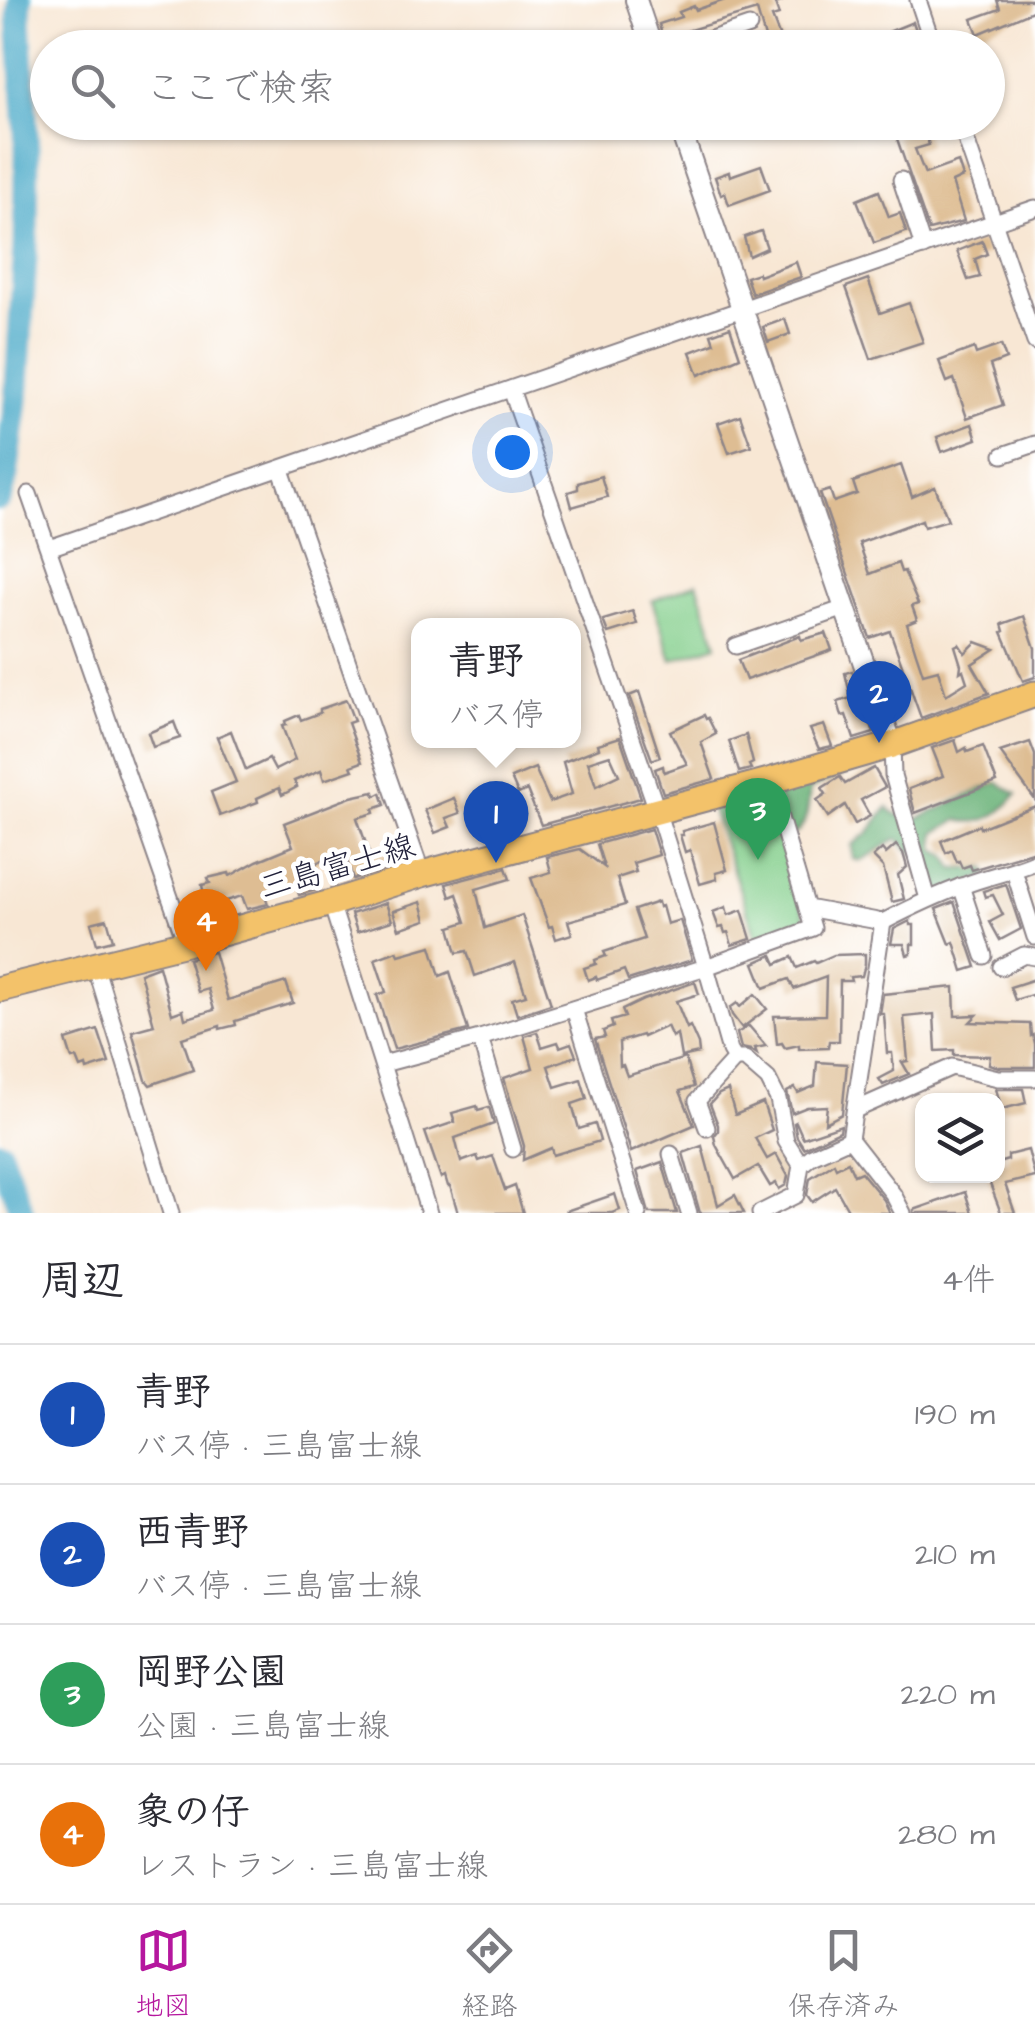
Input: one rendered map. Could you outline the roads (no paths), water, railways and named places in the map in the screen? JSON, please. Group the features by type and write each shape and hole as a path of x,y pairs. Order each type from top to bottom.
{"main road":[{"name":"三島富士線","path":"0,990 186,943 892,745 1035,694"}],"street":[{"path":"636,0 646,30"},
{"path":"918,0 928,30"},
{"path":"737,30 749,26"},
{"path":"684,140 892,745 893,776 928,900"},
{"path":"966,140 1035,342"},
{"path":"901,180 924,247"},
{"path":"49,548 1035,208"},
{"path":"510,389 657,810 735,1059"},
{"path":"1004,455 1035,444"},
{"path":"280,470 422,874"},
{"path":"28,494 186,943"},
{"path":"736,646 846,608"},
{"path":"384,1064 706,968 814,928 769,780"},
{"path":"807,908 883,922 961,886 1035,862"},
{"path":"1014,871 1035,938"},
{"path":"961,886 984,956"},
{"path":"331,903 429,1213"},
{"path":"883,922 850,1139 894,1194 903,1213"},
{"path":"1001,967 1024,955 1035,957"},
{"path":"95,965 171,1213"},
{"path":"574,1009 638,1213"},
{"path":"480,1038 513,1149"},
{"path":"708,1128 696,1101 735,1059"},
{"path":"735,1059 745,1060 768,1079 778,1100 786,1141 802,1165"},
{"path":"855,1110 952,1067 998,1078 1035,1078"},
{"path":"760,1213 796,1195 802,1165 812,1156 850,1139"},
{"path":"671,1154 689,1213"}],"waterway":[{"path":"0,498 16,401 26,243 27,150 20,0"},
{"path":"0,1152 22,1213"}],"place":[{"name":"西青野","path":"879,743"},
{"name":"岡野公園","path":"758,860"},
{"name":"青野","path":"496,863"},
{"name":"象の仔","path":"206,971"}]}
